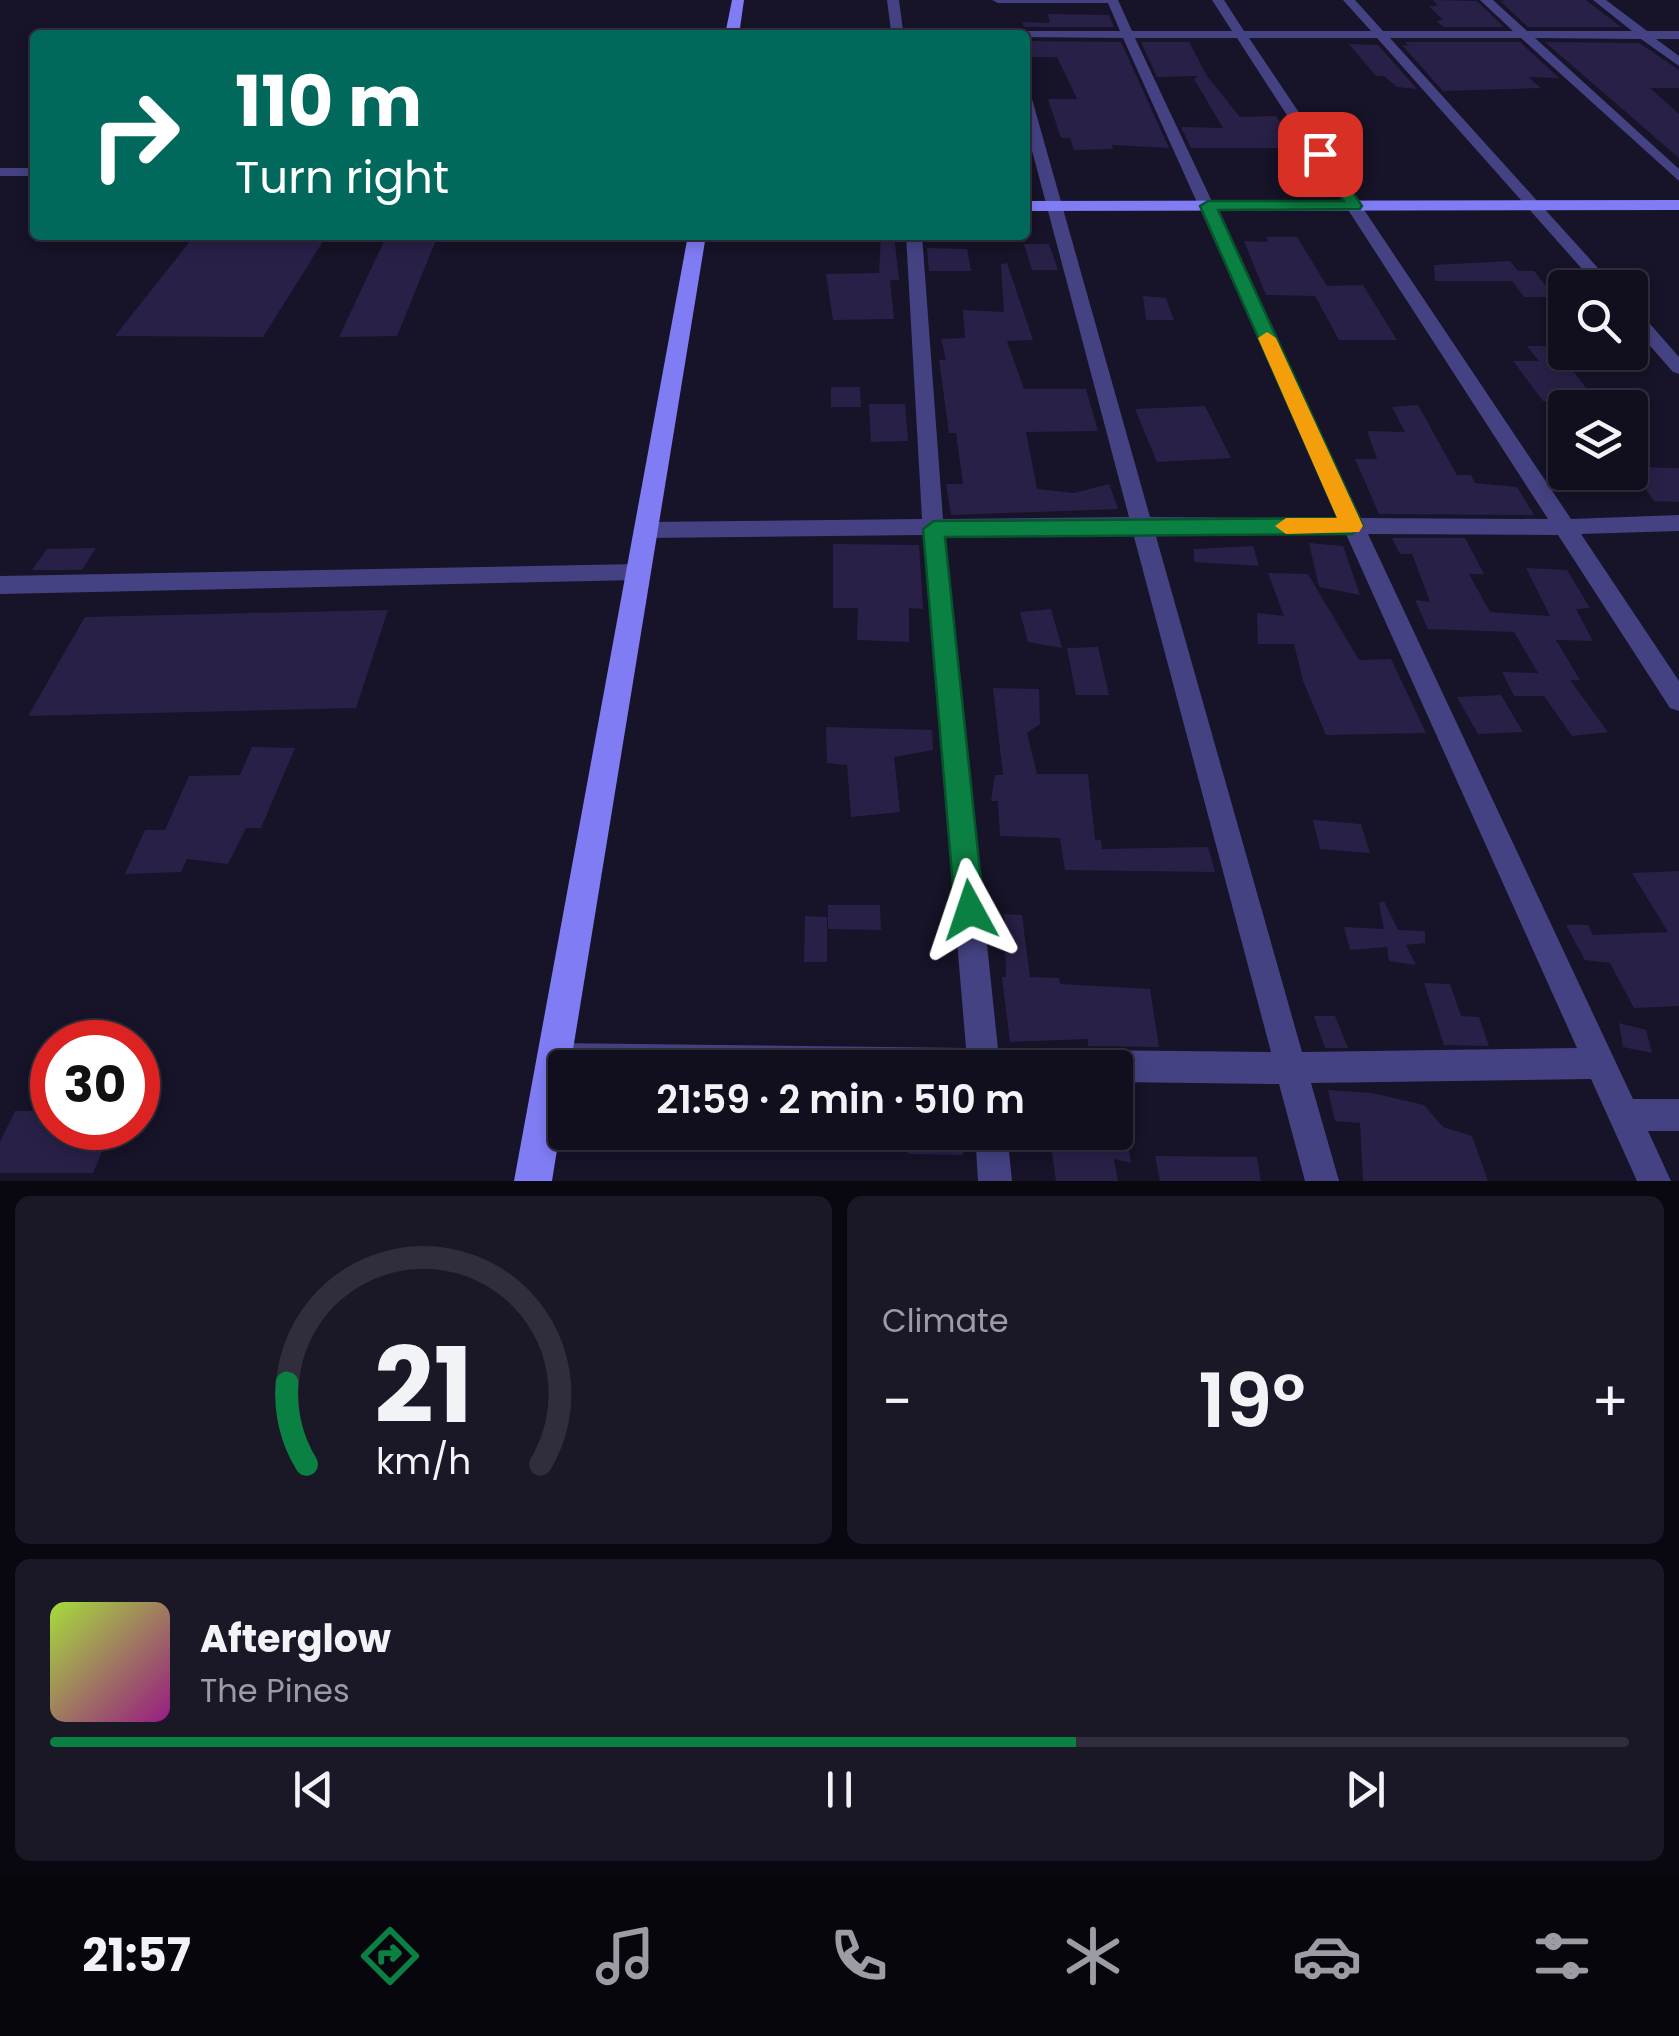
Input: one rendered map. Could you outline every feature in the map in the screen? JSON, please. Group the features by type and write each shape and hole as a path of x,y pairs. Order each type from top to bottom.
{"street":[{"path":"733,30 738,0"},
{"path":"893,0 897,30"},
{"path":"1006,30 998,0 1112,0 1654,1181"},
{"path":"1218,0 1679,701"},
{"path":"1349,0 1592,270"},
{"path":"1486,0 1528,34 1679,177"},
{"path":"1599,0 1679,62"},
{"path":"1030,34 1679,35"},
{"path":"1030,116 1322,1181"},
{"path":"0,172 30,172"},
{"path":"1030,206 1679,205"},
{"path":"555,1050 696,240"},
{"path":"914,240 934,529 983,1050"},
{"path":"1648,333 1679,368"},
{"path":"646,530 1142,525 1566,527 1679,523"},
{"path":"0,585 638,572"},
{"path":"1133,1066 1598,1063"},
{"path":"533,1181 548,1090"},
{"path":"1624,1116 1679,1114"},
{"path":"992,1150 995,1181"}],"building":[{"path":"1433,0 1477,1 1504,27 1444,27 1436,21 1443,20 1429,6 1438,6"},
{"path":"1586,0 1621,27 1528,27 1500,1"},
{"path":"1048,14 1109,15 1114,27 1024,27 1022,22 1050,23"},
{"path":"1030,41 1121,42 1169,148 1112,145 1113,149 1074,150 1070,138 1061,138 1048,99 1077,99 1057,57 1033,57"},
{"path":"1141,42 1189,42 1207,76 1240,117 1276,116 1298,148 1191,148 1181,127 1223,128 1194,79 1198,76 1157,77"},
{"path":"1405,42 1520,42 1559,78 1528,77 1541,88 1443,91 1402,45 1409,46"},
{"path":"1545,42 1639,43 1679,70 1679,88 1650,88 1679,114 1679,158"},
{"path":"1349,44 1378,45 1417,89 1397,87 1384,76 1376,76"},
{"path":"1266,237 1297,237 1327,286 1363,285 1397,340 1339,340 1315,296 1266,295 1244,241 1268,242"},
{"path":"191,240 324,240 263,337 115,336"},
{"path":"385,240 436,240 397,336 339,337"},
{"path":"881,240 895,240 899,280 890,280 894,319 833,320 826,274 879,273"},
{"path":"1024,244 1049,244 1058,270 1032,270"},
{"path":"927,248 967,249 971,271 929,271"},
{"path":"1510,261 1518,271 1534,271 1548,288 1548,297 1524,297 1512,281 1435,281 1434,265"},
{"path":"1007,263 1033,340 1007,341 1024,389 1086,389 1098,431 1026,432 1037,489 1074,493 1109,484 1118,509 951,515 946,484 963,484 956,433 949,433 939,360 946,360 941,339 965,338 963,310 1004,312 1001,264"},
{"path":"1143,296 1166,298 1174,320 1146,320"},
{"path":"1527,346 1548,346 1548,370 1572,370 1588,390 1548,390 1548,402 1543,401 1513,361 1539,361"},
{"path":"831,387 860,387 861,407 831,407"},
{"path":"869,404 905,404 908,441 871,442"},
{"path":"1418,405 1457,475 1471,475 1475,483 1517,487 1534,515 1379,514 1355,459 1377,459 1367,431 1405,432 1392,407"},
{"path":"1205,406 1231,458 1157,462 1135,409"},
{"path":"1648,467 1679,468 1679,502 1654,501 1646,490"},
{"path":"1392,538 1465,538 1484,574 1469,574 1490,612 1550,616 1526,568 1567,570 1590,608 1576,609 1593,641 1556,640 1580,680 1570,680 1608,732 1572,736 1544,696 1514,696 1502,672 1538,673 1514,632 1428,629 1415,600 1430,602 1412,554 1400,554"},
{"path":"1309,543 1343,546 1360,595 1319,587"},
{"path":"833,544 919,545 923,609 909,608 909,642 857,640 858,608 833,608"},
{"path":"1253,546 1259,566 1194,562 1194,549"},
{"path":"96,548 82,570 32,570 47,549"},
{"path":"1268,573 1308,574 1359,660 1391,659 1426,733 1326,735 1303,681 1294,644 1258,644 1257,613 1284,616"},
{"path":"1051,609 1062,648 1028,642 1020,612"},
{"path":"388,610 356,708 28,716 85,617"},
{"path":"1098,647 1109,695 1076,695 1067,648"},
{"path":"993,688 1039,689 1040,724 1027,733 1037,774 1088,774 1095,840 1101,840 1102,849 1208,847 1215,872 1065,870 1060,838 1000,836 998,801 991,801 995,775 1003,775"},
{"path":"1501,695 1523,732 1478,734 1457,697"},
{"path":"826,727 932,730 933,750 894,757 900,812 851,817 847,765 827,763"},
{"path":"252,747 295,748 261,828 246,828 228,864 187,859 181,872 125,874 145,830 165,830 189,776 240,775"},
{"path":"1313,820 1361,824 1370,853 1320,849"},
{"path":"1679,871 1679,1006 1634,1008 1610,963 1585,960 1566,925 1588,925 1593,935 1668,932 1632,873"},
{"path":"1384,901 1398,930 1425,931 1425,943 1406,945 1416,965 1389,961 1387,947 1350,950 1344,927 1384,929 1379,903"},
{"path":"828,905 880,905 881,930 828,929"},
{"path":"1004,914 1022,915 1030,977 1059,978 1060,984 1150,989 1159,1047 1088,1046 1088,1039 1010,1042 1002,977 1006,977"},
{"path":"805,916 827,917 827,962 804,962"},
{"path":"1424,983 1450,984 1461,1016 1479,1017 1489,1046 1444,1045"},
{"path":"1314,1016 1335,1016 1348,1048 1325,1048"},
{"path":"1619,1023 1646,1030 1652,1053 1623,1047"},
{"path":"1328,1090 1372,1093 1424,1105 1443,1127 1472,1136 1488,1181 1363,1181 1360,1123 1335,1121"},
{"path":"15,1111 30,1111 30,1150 103,1150 93,1173 0,1173 0,1142"},
{"path":"908,1150 963,1150 963,1155 908,1154"},
{"path":"1052,1150 1129,1150 1131,1163 1114,1159 1118,1181 1056,1181"},
{"path":"1155,1156 1257,1157 1261,1181 1160,1181"}],"slow traffic":[{"path":"1267,338 1352,526 1286,526"}],"route":[{"path":"970,910 934,529 1352,526 1208,206 1354,206 1320,154"}]}
